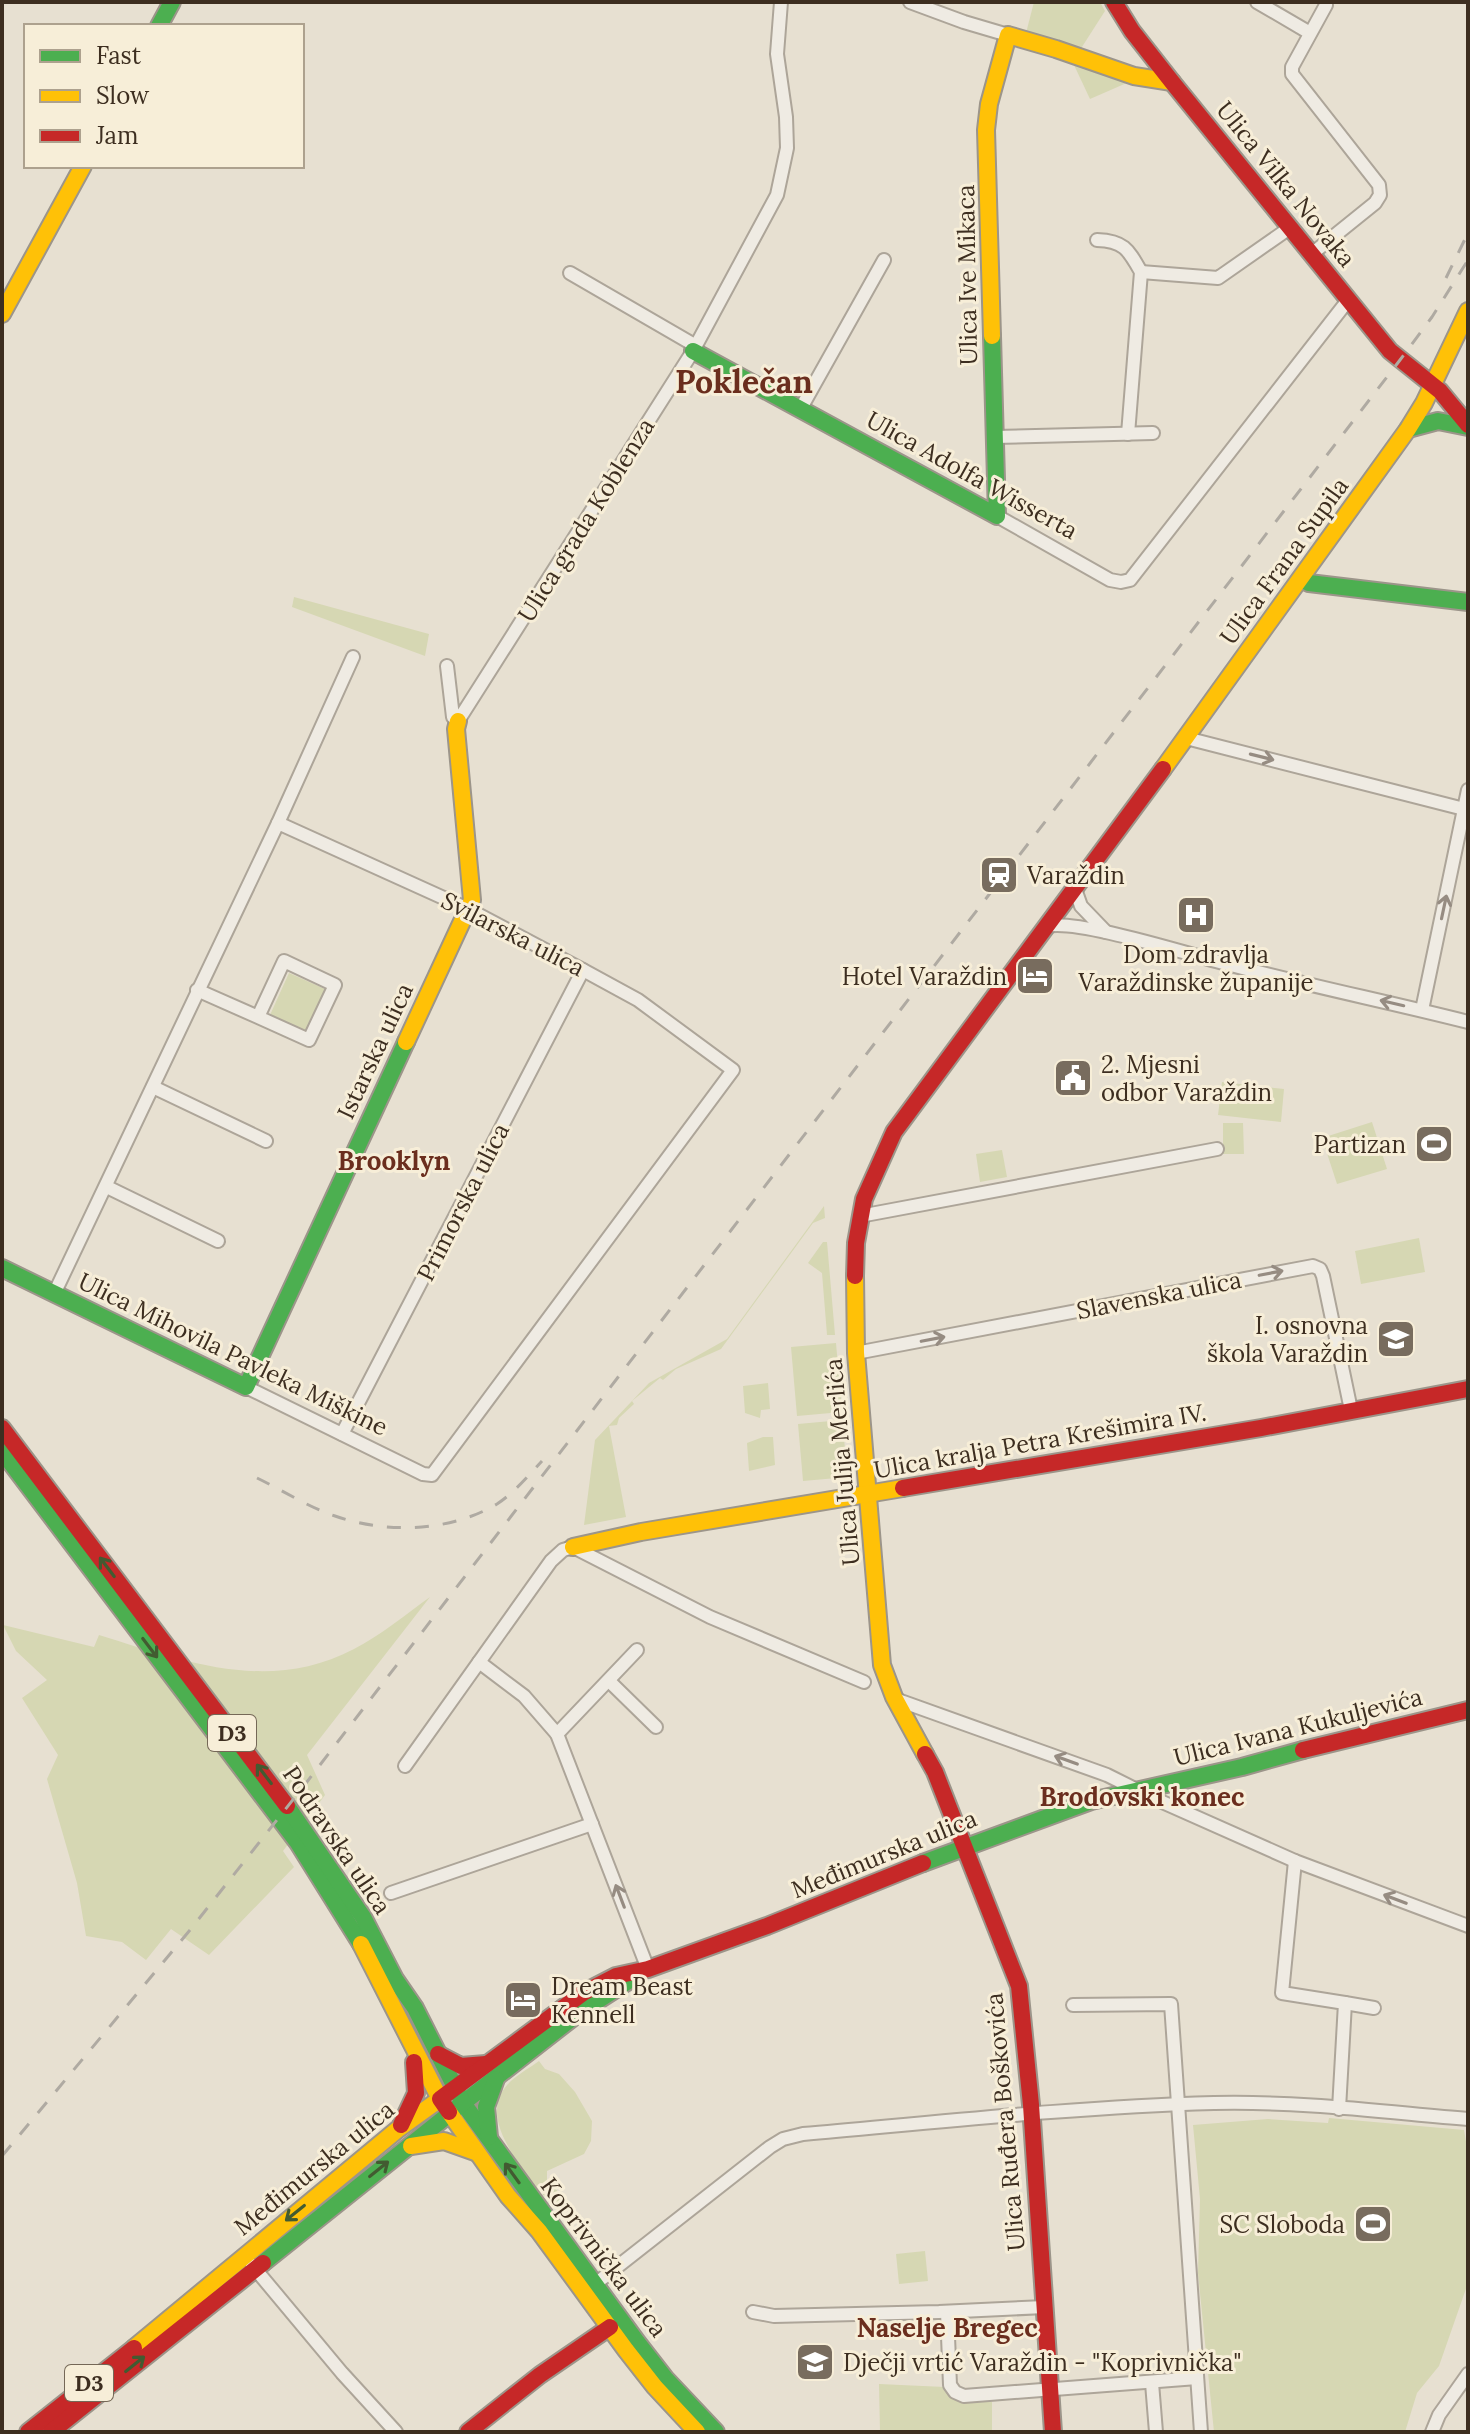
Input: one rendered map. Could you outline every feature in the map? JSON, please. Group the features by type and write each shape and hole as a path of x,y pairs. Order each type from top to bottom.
{"main road":[{"path":"160,24 172,2"},
{"name":"Ulica Vilka Novaka","path":"1114,2 1132,31 1172,82 1390,351 1433,385 1468,426"},
{"path":"1008,35 1147,80 1163,84 1172,82"},
{"name":"Ulica Ive Mikaca","path":"997,516 987,117 1008,35"},
{"path":"2,314 82,168"},
{"name":"Ulica Frana Supila","path":"1047,926 1408,429 1468,311"},
{"name":"Ulica Adolfa Wisserta","path":"694,348 997,516"},
{"path":"1408,429 1436,420 1468,426"},
{"path":"1301,579 1309,583 1468,602"},
{"name":"Istarska ulica","path":"246,1387 472,900 456,729 458,721"},
{"name":"Ulica Julija Merlića","path":"965,1846 935,1772 895,1699 882,1665 856,1353 855,1276 860,1216 869,1185 887,1145 935,1075 1047,926"},
{"name":"Ulica Mihovila Pavleka Miškine","path":"2,1268 246,1387"},
{"name":"Ulica kralja Petra Krešimira IV.","path":"573,1547 587,1542 1468,1389"},
{"name":"Podravska ulica","path":"2,1428 309,1835 363,1917 459,2096"},
{"name":"Podravska ulica","path":"2,1451 298,1843 352,1926 445,2106"},
{"name":"Ulica Ivana Kukuljevića","path":"1139,1789 1468,1710"},
{"name":"Međimurska ulica","path":"28,2432 214,2284 245,2254 397,2130 459,2096 594,1986 767,1926 965,1846 1091,1801 1139,1789"},
{"name":"Ulica Ruđera Boškovića","path":"965,1846 1019,1986 1053,2432"},
{"name":"D3","path":"397,2130 407,2116 416,2093 415,2051"},
{"path":"438,2054 461,2066 494,2069 486,2101 490,2142"},
{"name":"Koprivnička ulica","path":"459,2096 594,2285 665,2378 716,2432"},
{"name":"Međimurska ulica","path":"51,2432 405,2148 445,2106"},
{"name":"Koprivnička ulica","path":"445,2106 475,2152 655,2387 697,2432"},
{"path":"405,2148 444,2139 475,2152"},
{"path":"468,2432 540,2375 610,2327"}],"street":[{"name":"Ulica grada Koblenza","path":"458,721 694,348 769,215 783,176 788,140 777,54 781,2"},
{"path":"910,2 1008,35"},
{"path":"1257,2 1310,33"},
{"path":"1313,253 1375,203 1380,195 1379,185 1292,74 1292,67 1326,5"},
{"path":"1141,272 1218,278 1291,227"},
{"path":"1097,240 1116,240 1131,253 1141,272 1128,434"},
{"path":"801,408 884,260"},
{"name":"Ulica Adolfa Wisserta","path":"570,273 694,348"},
{"name":"Ulica Adolfa Wisserta","path":"997,516 1110,580 1130,580 1349,299"},
{"path":"994,437 1153,433"},
{"path":"54,1294 278,823 353,657"},
{"path":"447,666 453,717 458,721"},
{"path":"1186,738 1464,809"},
{"path":"1422,1010 1468,790"},
{"name":"Svilarska ulica","path":"278,823 468,909 583,970 638,1000 733,1070 441,1466"},
{"path":"1075,889 1081,906 1109,934"},
{"path":"1047,926 1055,924 1109,934 1468,1022"},
{"path":"197,990 309,1040 335,985 284,961 258,1017"},
{"name":"Primorska ulica","path":"342,1434 583,970"},
{"path":"153,1087 266,1141"},
{"path":"860,1216 1217,1149"},
{"path":"107,1187 218,1241"},
{"name":"Slavenska ulica","path":"856,1353 1313,1266 1320,1269 1323,1276 1351,1410"},
{"name":"Ulica Mihovila Pavleka Miškine","path":"246,1387 427,1476 441,1466"},
{"path":"405,1766 551,1561 563,1550 573,1547 710,1617 864,1682"},
{"path":"557,1734 637,1650"},
{"path":"479,1662 524,1696 557,1734 648,1969"},
{"path":"609,1681 656,1727"},
{"path":"895,1699 1107,1775 1295,1861 1468,1926"},
{"path":"391,1893 592,1824"},
{"path":"1295,1861 1282,1993 1374,2008"},
{"path":"1339,2109 1345,2003"},
{"path":"1073,2005 1171,2004 1201,2432"},
{"path":"594,2285 783,2139 803,2134 1177,2105 1282,2104 1468,2119"},
{"path":"245,2254 336,2367 396,2432"},
{"path":"753,2312 774,2316 1045,2307"},
{"path":"947,2312 950,2385 955,2392 964,2396 1197,2378"},
{"path":"1432,2432 1439,2415 1468,2374"},
{"path":"1152,2383 1156,2432"}],"green space":[{"path":"1034,2 1100,2 1105,11 1080,50 1026,33"},
{"path":"1074,65 1129,82 1090,99"},
{"path":"294,597 429,634 425,656 292,607"},
{"path":"289,973 325,989 306,1031 270,1015"},
{"path":"1222,1082 1284,1089 1281,1122 1218,1115"},
{"path":"1372,1122 1387,1169 1337,1184 1322,1138"},
{"path":"1223,1123 1243,1123 1244,1154 1223,1154"},
{"path":"1002,1150 1007,1177 980,1182 976,1154"},
{"path":"824,1206 825,1218 813,1223 721,1349 676,1369 663,1380 660,1378 632,1401 634,1404 619,1418 617,1425 609,1426 626,1517 584,1525 595,1440 649,1383 727,1339"},
{"path":"1419,1238 1425,1272 1361,1284 1355,1251"},
{"path":"823,1242 827,1242 835,1335 827,1335 822,1273 808,1263"},
{"path":"836,1343 842,1412 797,1416 791,1347"},
{"path":"768,1383 770,1409 761,1410 760,1418 745,1413 743,1386"},
{"path":"842,1420 848,1477 803,1481 798,1424"},
{"path":"773,1437 775,1465 749,1471 747,1443"},
{"path":"430,1597 307,1755 325,1795 283,1851 294,1867 209,1955 171,1929 146,1960 122,1942 86,1936 77,1883 47,1779 58,1755 22,1698 47,1680 16,1651 3,1625 94,1647 99,1635 194,1663 226,1669 290,1669 322,1662 354,1649"},
{"path":"539,2061 545,2069 559,2074 575,2092 592,2121 591,2141 584,2154 547,2171 547,2180 564,2198 555,2209 513,2155 498,2123 497,2108 504,2089"},
{"name":"SC Sloboda","path":"1329,2118 1464,2130 1468,2153 1468,2283 1439,2366 1417,2393 1405,2432 1214,2432 1198,2273 1200,2199 1193,2125 1268,2119 1328,2123"},
{"path":"925,2251 928,2281 899,2284 896,2254"},
{"path":"879,2384 945,2387 959,2401 992,2402 992,2432 880,2432"}],"railway":[{"path":"1446,278 1468,233"},
{"path":"2,2156 190,1930 303,1787 1400,360 1468,260"},
{"path":"257,1478 335,1516 375,1526 418,1527 459,1520 497,1504 542,1461"}],"traffic: fast":[{"path":"160,24 172,2"},
{"path":"693,351 997,516 992,336"},
{"path":"1408,429 1438,421 1468,427"},
{"path":"1301,579 1309,583 1468,602"},
{"path":"2,1268 246,1387 406,1042"},
{"path":"2,1451 298,1843 361,1944"},
{"path":"923,1863 1091,1801 1303,1750"},
{"path":"263,2263 463,2103 415,2008 395,1979 363,1917 287,1806"},
{"path":"636,1976 580,2012 463,2103 637,2342 665,2378 716,2432"},
{"path":"489,2137 486,2107 496,2079"}],"traffic: slow":[{"path":"992,336 986,130 989,104 1008,35 1134,76 1172,82"},
{"path":"2,314 82,168"},
{"path":"1163,769 1408,429 1424,403 1468,311"},
{"path":"406,1042 472,900 456,729 458,721"},
{"path":"855,1276 856,1353 882,1665 894,1697 925,1754"},
{"path":"573,1547 641,1532 903,1488"},
{"path":"134,2348 397,2130 440,2099 361,1944"},
{"path":"449,2112 508,2196 539,2231 626,2350 697,2432"},
{"path":"411,2146 444,2141 475,2152"}],"traffic: jam":[{"path":"1114,2 1132,31 1172,82 1390,351 1440,391 1468,425"},
{"path":"855,1276 856,1243 864,1199 894,1132 1163,769"},
{"path":"903,1488 1261,1428 1468,1389"},
{"path":"2,1428 287,1806"},
{"path":"1303,1750 1468,1710"},
{"path":"925,1754 935,1772 1019,1986 1031,2105 1053,2432"},
{"path":"449,2112 440,2099 583,1993 616,1976 648,1969 767,1926 923,1863"},
{"path":"438,2054 461,2066 486,2064"},
{"path":"401,2125 416,2093 414,2062"},
{"path":"51,2432 263,2263"},
{"path":"468,2432 540,2375 610,2327"},
{"path":"28,2432 134,2348"}],"place":[{"name":"Varaždin","path":"999,875"},
{"name":"Dom zdravlja Varaždinske županije","path":"1196,915"},
{"name":"Hotel Varaždin","path":"1035,976"},
{"name":"2. Mjesni odbor Varaždin","path":"1073,1078"},
{"name":"Partizan","path":"1434,1144"},
{"name":"I. osnovna škola Varaždin","path":"1396,1339"},
{"name":"Dream Beast Kennell","path":"523,2000"},
{"name":"SC Sloboda","path":"1373,2224"},
{"name":"Dječji vrtić Varaždin - \"Koprivnička\"","path":"815,2362"}],"district":[{"name":"Poklečan","path":"744,381"},
{"name":"Brooklyn","path":"394,1160"},
{"name":"Brodovski konec","path":"1142,1796"},
{"name":"Naselje Bregec","path":"947,2327"}]}
